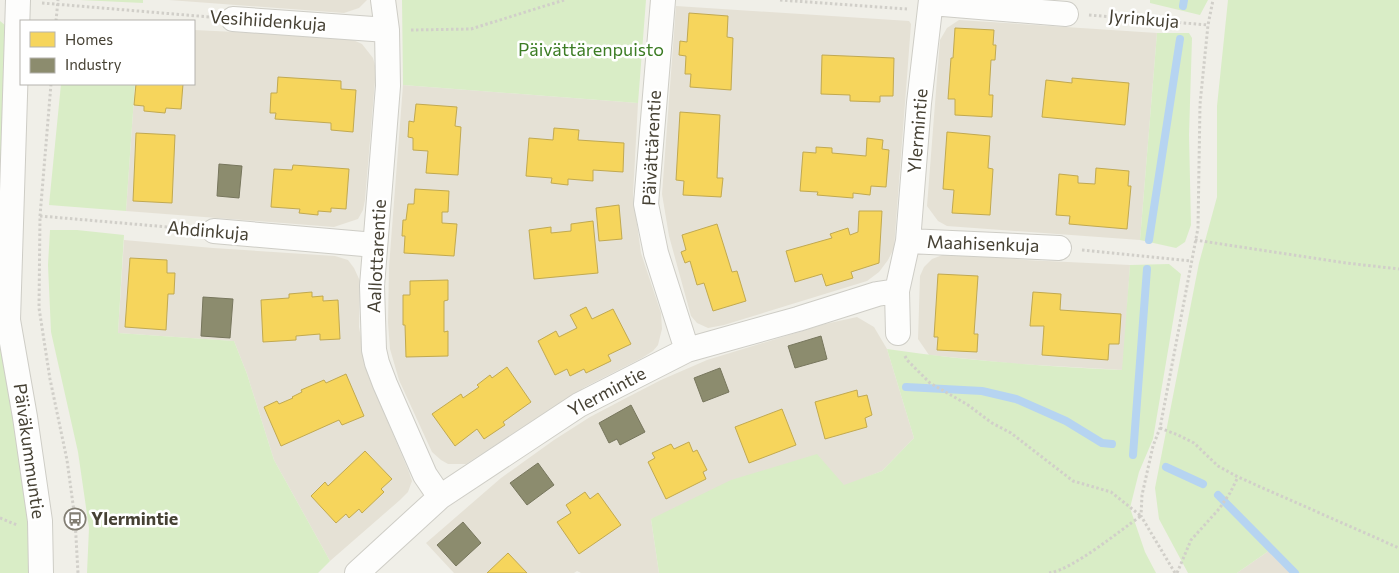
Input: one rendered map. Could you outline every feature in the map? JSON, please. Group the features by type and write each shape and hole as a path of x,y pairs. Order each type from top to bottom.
{"street":[{"name":"Päiväkummuntie","path":"18,0 8,320 25,417 40,521 41,573"},
{"name":"Aallottarentie","path":"383,0 387,30 388,86 372,286 374,350 377,363 425,475 440,496"},
{"name":"Päivättärentie","path":"663,0 646,204 656,253 687,350"},
{"name":"Ylermintie","path":"898,333 897,291 908,241 919,103 931,1"},
{"path":"931,1 1066,14"},
{"name":"Vesihiidenkuja","path":"233,19 387,30"},
{"name":"Ahdinkuja","path":"214,231 376,245"},
{"name":"Maahisenkuja","path":"908,241 1059,248"},
{"name":"Ylermintie","path":"357,573 440,496 579,405 687,350 798,319 877,294 897,291"}],"path":[{"name":"Vesihiidenkuja","path":"18,0 233,19"},
{"path":"387,30 471,29 564,0"},
{"path":"780,0 913,10 931,1"},
{"path":"1141,516 1142,495 1153,446 1160,428 1198,228 1200,104 1212,0"},
{"path":"56,20 57,2"},
{"name":"Jyrinkuja","path":"1066,14 1118,16 1208,25"},
{"path":"51,85 40,216 39,308 50,379 67,460 75,518 78,573"},
{"name":"Ahdinkuja","path":"40,216 214,231"},
{"path":"1195,240 1346,263 1399,269"},
{"path":"1059,248 1191,261"},
{"path":"898,333 907,360 930,383 968,405 992,423 1012,433 1072,481 1112,492 1141,516 1176,573"},
{"path":"1160,428 1194,443 1218,466 1238,477 1399,548"},
{"path":"1176,573 1191,540 1219,509 1238,477"},
{"path":"1049,573 1056,572 1093,550 1141,516"}],"shaded area":[{"path":"169,0 367,0 359,8 344,13"},
{"path":"676,6 909,21 911,24 894,248 879,272 867,281 724,325 708,328 697,323 691,316 669,236 662,194"},
{"path":"959,20 1157,33 1140,240 947,226 938,221 927,206 940,40 947,28"},
{"path":"195,30 351,39 362,44 373,58 376,69 365,200 363,210 358,219 334,227 126,211 135,85 195,85"},
{"path":"403,85 638,103 633,195 641,253 661,313 662,329 658,345 653,351 642,358 585,387 466,464 448,464 432,452 399,380 390,349 388,323 389,267"},
{"path":"124,240 335,256 348,260 354,268 360,281 359,327 368,375 412,481 408,492 400,500 330,561 274,460 247,374 234,341 118,333"},
{"path":"945,254 1130,265 1123,370 1018,364 929,355 918,339 920,276 924,267 932,259"},
{"path":"857,317 874,327 887,349 914,438 882,471 844,486 651,519 659,573 581,573 577,571 574,573 454,573 426,543 501,478 590,417 628,397 707,360 825,324"},
{"path":"1270,550 1297,573 1237,573"}],"green space":[{"path":"80,0 143,0 143,3"},
{"name":"Päivättärenpuisto","path":"402,0 646,0 638,103 403,85"},
{"path":"1150,0 1208,0 1200,15 1150,3"},
{"path":"1228,0 1399,0 1399,573 1297,573 1270,550 1237,573 1188,573 1159,519 1155,488 1199,263 1217,197 1217,106"},
{"path":"0,21 16,34 8,320 41,573 0,573"},
{"path":"1157,33 1189,33 1192,38 1189,135 1191,225 1185,242 1176,248 1140,240"},
{"path":"61,85 135,85 126,211 49,205"},
{"path":"50,230 77,230 124,235 118,333 234,341 247,374 274,460 330,561 318,573 87,573 89,528 78,452 51,332 48,265"},
{"path":"1169,264 1181,274 1153,439 1139,472 1130,508 1145,552 1156,573 659,573 651,519 731,480 817,454 844,485 882,471 914,438 887,349 946,357 1122,370 1130,265"}],"building: Homes":[{"path":"689,13 728,16 727,37 733,38 731,90 690,87 691,74 685,74 686,56 679,55 680,41 687,42"},
{"path":"955,28 994,30 995,60 991,60 989,95 993,95 992,117 955,115 955,99 948,99"},
{"path":"822,55 894,58 893,96 880,96 880,102 850,101 850,95 821,94"},
{"path":"278,77 341,81 341,89 356,90 353,132 331,130 331,123 275,119 276,113 270,113 271,93 277,93"},
{"path":"1072,78 1129,83 1125,125 1042,117 1046,80 1072,83"},
{"path":"136,85 183,85 181,109 166,108 165,113 144,111 144,106 134,105"},
{"path":"416,104 457,107 455,126 461,127 458,175 426,173 428,151 413,150 413,138 408,137 409,121 414,122"},
{"path":"680,112 720,115 717,178 723,178 721,197 683,195 684,181 676,180"},
{"path":"554,128 579,130 578,140 624,143 623,172 593,170 593,181 568,179 568,185 551,183 552,178 526,176 529,138 553,140"},
{"path":"947,132 990,136 988,168 993,169 990,215 952,213 954,190 943,189"},
{"path":"136,133 175,135 172,203 133,201"},
{"path":"867,138 883,140 882,149 889,150 886,187 871,186 870,195 853,193 853,198 817,195 818,192 800,191 803,152 816,153 816,147 832,148 832,153 866,156"},
{"path":"293,165 349,169 346,209 331,208 331,212 318,211 318,215 299,213 300,209 271,207 274,169 292,170"},
{"path":"1096,168 1129,171 1128,186 1131,186 1127,229 1069,224 1070,216 1056,215 1059,174 1078,176 1078,183 1095,184"},
{"path":"415,189 449,191 448,212 442,212 442,223 457,224 454,256 404,253 405,236 402,236 403,220 406,220 408,204 414,204"},
{"path":"619,205 622,239 599,241 596,208"},
{"path":"859,211 882,211 879,263 851,272 853,278 826,286 822,274 795,282 786,251 832,238 830,234 848,228 850,235 858,232"},
{"path":"593,221 598,273 534,279 529,230 551,227 551,233 571,231 571,224"},
{"path":"717,224 732,272 737,271 746,301 713,311 704,283 697,285 690,261 685,263 681,252 686,250 682,235"},
{"path":"130,258 167,260 167,273 175,273 174,294 168,294 166,330 125,327"},
{"path":"938,274 978,276 974,334 978,334 977,352 937,350 938,337 934,337"},
{"path":"448,280 448,300 444,301 444,332 448,331 448,356 406,357 403,295 410,295 410,281"},
{"path":"312,292 312,297 323,296 323,301 338,300 340,339 320,340 320,334 296,336 296,340 263,342 261,300 289,298 289,294"},
{"path":"1033,292 1061,294 1060,310 1121,314 1119,344 1109,344 1108,360 1042,355 1044,326 1030,326"},
{"path":"586,307 592,319 613,309 631,344 608,355 611,361 586,373 584,369 570,376 567,369 555,375 538,341 556,331 559,337 577,328 570,315"},
{"path":"507,367 531,402 503,422 505,425 484,439 477,429 455,446 432,414 461,394 463,398 479,387 477,385 490,375 492,378"},
{"path":"346,374 364,416 342,425 339,420 281,446 264,407 277,401 279,404 293,398 302,392 301,390 324,380 326,383"},
{"path":"857,390 858,397 867,395 872,415 865,418 867,427 825,439 815,402"},
{"path":"782,409 796,445 749,463 735,427"},
{"path":"689,442 693,452 697,450 707,470 703,472 706,479 666,499 648,462 655,458 652,453 671,444 674,449"},
{"path":"365,451 392,479 381,489 384,492 362,513 359,509 349,518 346,514 336,523 311,496 325,482 328,486"},
{"path":"585,492 590,499 598,493 621,525 579,554 557,522 571,513 566,505"},
{"path":"508,553 527,573 487,573"}],"building: Industry":[{"path":"219,164 242,166 239,198 217,196"},
{"path":"203,297 233,299 230,338 201,336"},
{"path":"821,336 827,359 795,368 788,346"},
{"path":"720,368 729,392 703,402 694,378"},
{"path":"631,405 645,432 620,445 617,439 609,443 599,423"},
{"path":"538,463 554,485 527,505 510,483"},
{"path":"463,522 481,543 456,566 437,545"}],"waterway":[{"path":"1183,6 1184,0"},
{"path":"1149,240 1180,39"},
{"path":"1133,455 1147,269"},
{"path":"906,387 982,391 1016,399 1066,421 1102,443 1112,444"},
{"path":"1166,467 1203,484"},
{"path":"1218,495 1295,573"}],"place":[{"name":"Ylermintie","path":"75,519"}]}
